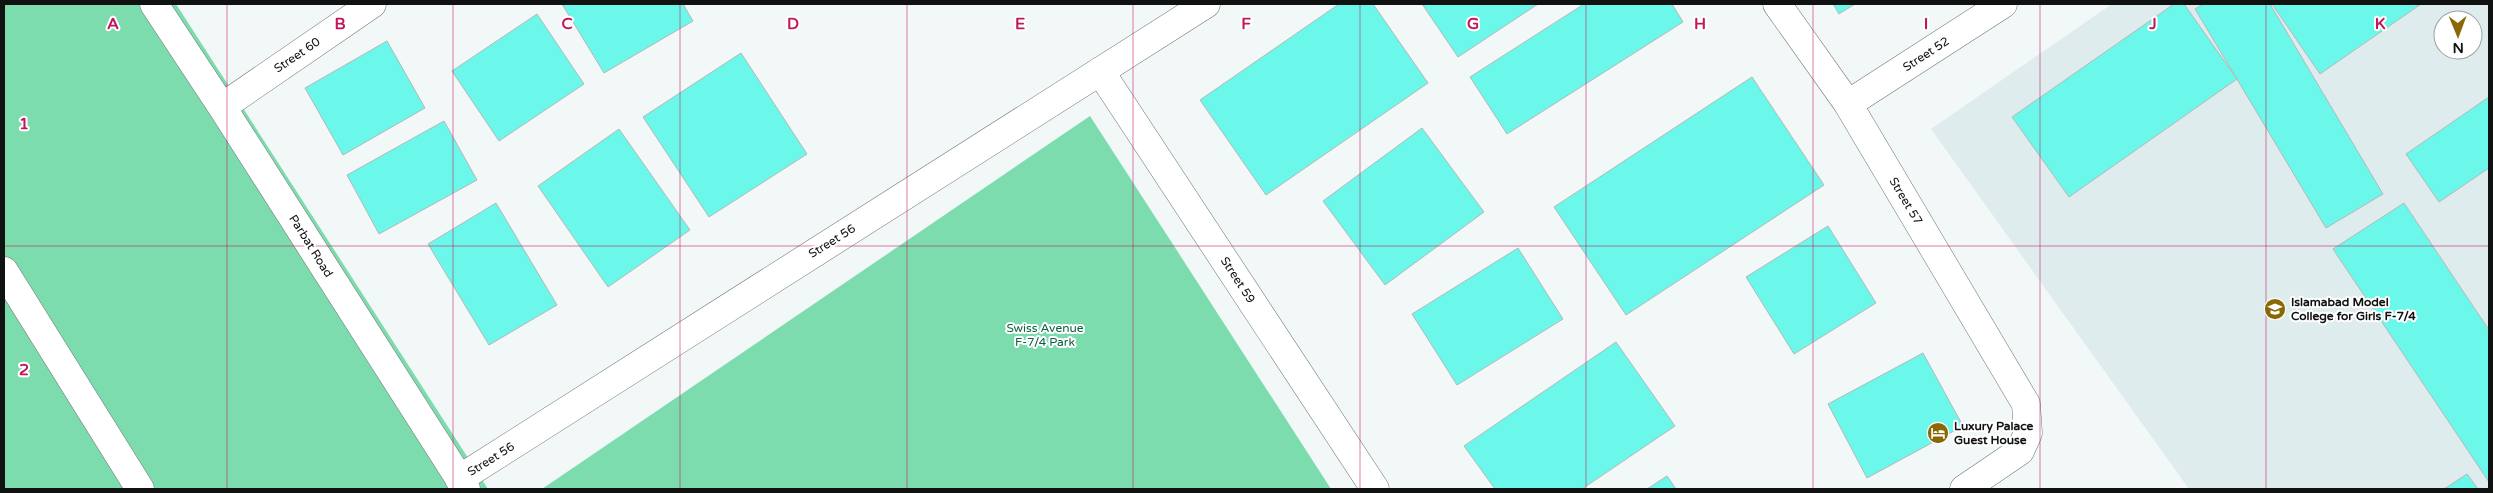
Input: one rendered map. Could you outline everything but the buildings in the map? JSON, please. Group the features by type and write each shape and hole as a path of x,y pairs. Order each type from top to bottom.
{"street":[{"name":"Parbat Road","path":"154,4 222,107 462,484"},
{"name":"Street 60","path":"222,107 372,4"},
{"name":"Street 56","path":"462,484 1206,4"},
{"name":"Street 57","path":"1777,4 1848,104 2026,404 2028,433 2020,451 1964,489"},
{"name":"Street 52","path":"1848,104 2003,4"},
{"name":"Street 59","path":"1100,71 1375,489"},
{"path":"4,271 140,489"}],"shaded area":[{"name":"Islamabad Model College for Girls F-7/4","path":"2112,4 2489,4 2489,489 2189,489 1931,129"}],"green space":[{"path":"4,4 176,4 488,489 4,489"},
{"name":"Swiss Avenue F-7/4 Park","path":"1090,116 1331,489 542,489"}],"place":[{"name":"Islamabad Model College for Girls F-7/4","path":"2275,309"},
{"name":"Luxury Palace Guest House","path":"1938,433"}]}
